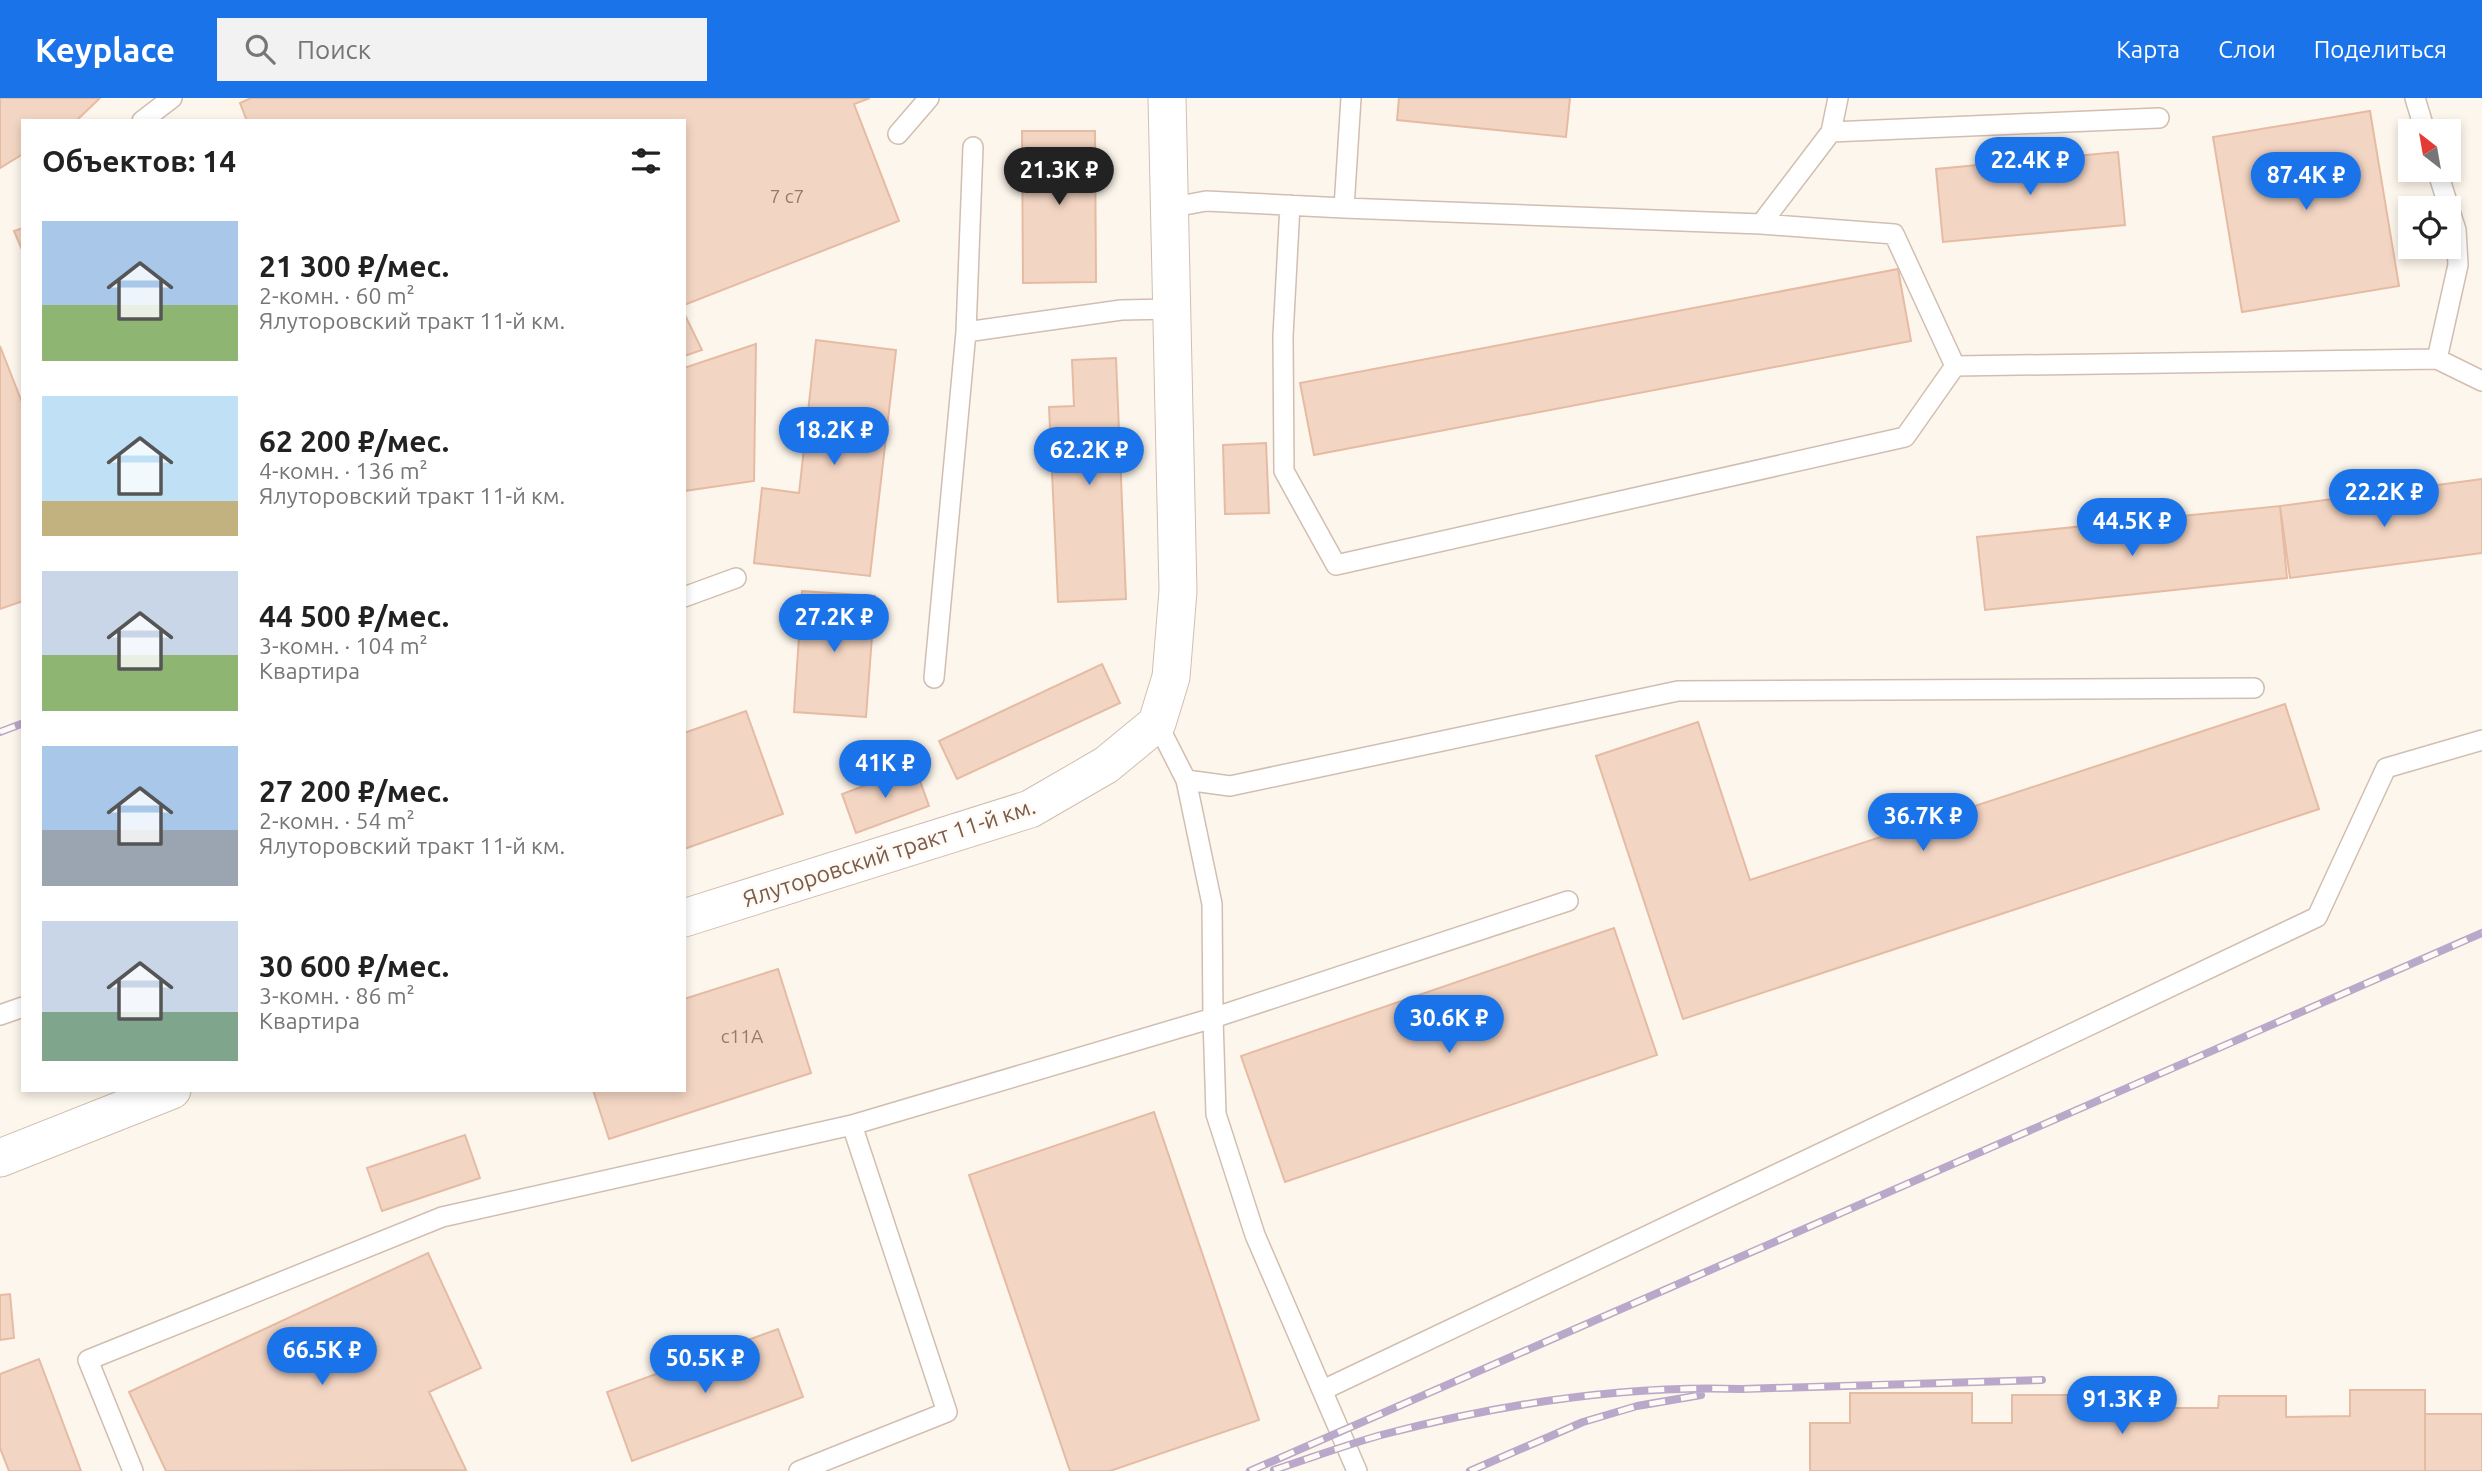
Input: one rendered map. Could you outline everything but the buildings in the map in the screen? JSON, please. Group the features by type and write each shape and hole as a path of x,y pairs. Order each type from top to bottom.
{"street":[{"path":"1157,723 1171,677 1178,591 1167,98"},
{"name":"Ялуторовский тракт 11-й км.","path":"686,917 1030,809 1106,765 1157,723"},
{"path":"0,1158 167,1092"}],"lane":[{"path":"145,119 172,98"},
{"path":"898,134 929,98"},
{"path":"1344,208 1351,98"},
{"path":"1761,224 1831,132 1838,98"},
{"path":"2415,98 2421,119"},
{"path":"1831,132 2159,118"},
{"path":"934,678 966,332 973,146"},
{"path":"2437,359 2458,264 2456,229 2441,182"},
{"path":"1169,208 1206,201 1761,224 1894,234 1955,366"},
{"path":"1290,205 1283,335 1284,471 1336,565 1905,437 1955,366"},
{"path":"966,332 1121,310 1171,309"},
{"path":"1955,366 2437,359 2482,381"},
{"path":"686,596 736,578"},
{"path":"1186,780 1230,786 1678,691 2254,688"},
{"path":"1157,723 1186,780 1212,904 1216,1114 1255,1235 1357,1471"},
{"path":"1322,1390 2317,917 2386,768 2482,740"},
{"path":"134,1471 88,1360 442,1217 852,1125 1213,1018 1568,901"},
{"path":"0,1015 21,1008"},
{"path":"799,1471 947,1412 852,1125"}],"railway":[{"path":"0,732 21,724"},
{"path":"1250,1471 2482,933"},
{"path":"1274,1470 1385,1434 1429,1423 1562,1399 1652,1390 2042,1380"},
{"path":"1470,1471 1583,1422 1637,1406 1701,1395"}]}
